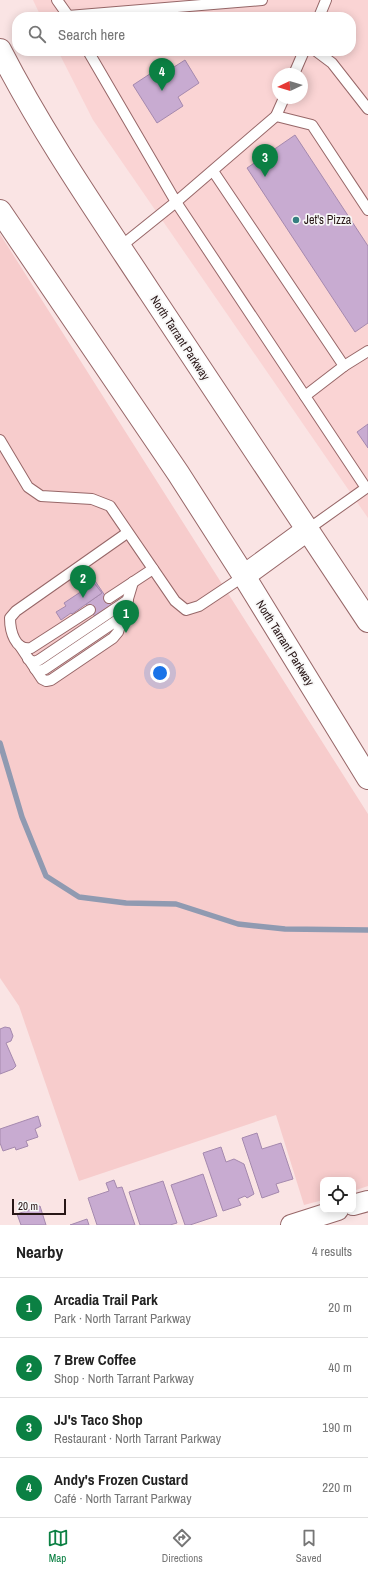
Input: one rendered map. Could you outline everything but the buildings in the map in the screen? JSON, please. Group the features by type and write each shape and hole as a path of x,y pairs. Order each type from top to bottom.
{"main road":[{"name":"North Tarrant Parkway","path":"0,50 33,109 85,194 368,621"},
{"name":"North Tarrant Parkway","path":"0,211 178,473 244,576 368,778"},
{"path":"244,576 307,530"}],"street":[{"path":"291,1225 329,1213"}],"lane":[{"path":"58,0 66,12"},
{"path":"126,12 262,0"},
{"path":"321,12 326,0"},
{"path":"91,56 176,202 367,489 307,530"},
{"path":"297,68 302,56"},
{"path":"323,56 332,63 368,109"},
{"path":"120,247 176,202 276,116 281,104"},
{"path":"276,116 312,125 368,210"},
{"path":"212,171 344,366"},
{"path":"305,396 344,366 368,350"},
{"path":"0,440 28,487 41,496 92,499 110,506 175,602 186,610 199,606 244,576"},
{"path":"127,533 16,611 10,618 10,630 35,669 40,671 122,617 133,582"},
{"path":"109,598 153,569"},
{"path":"28,659 34,662 39,660 128,600"},
{"path":"20,646 25,649 31,648 90,610"}],"shaded area":[{"path":"33,0 368,0 368,518 93,120 61,56 356,56 356,12 39,12"},
{"path":"0,234 368,814 368,1186 356,1190 356,1177 320,1177 320,1201 304,1205 276,1115 79,1181 19,1006 0,978"}],"waterway":[{"path":"0,743 22,817 46,876 79,897 126,903 176,904 238,924 285,929 368,930"}],"place":[{"name":"Andy's Frozen Custard","path":"162,91"},
{"name":"JJ's Taco Shop","path":"265,177"},
{"name":"Jet's Pizza","path":"296,220"},
{"name":"7 Brew Coffee","path":"83,598"},
{"name":"Arcadia Trail Park","path":"126,633"}]}
